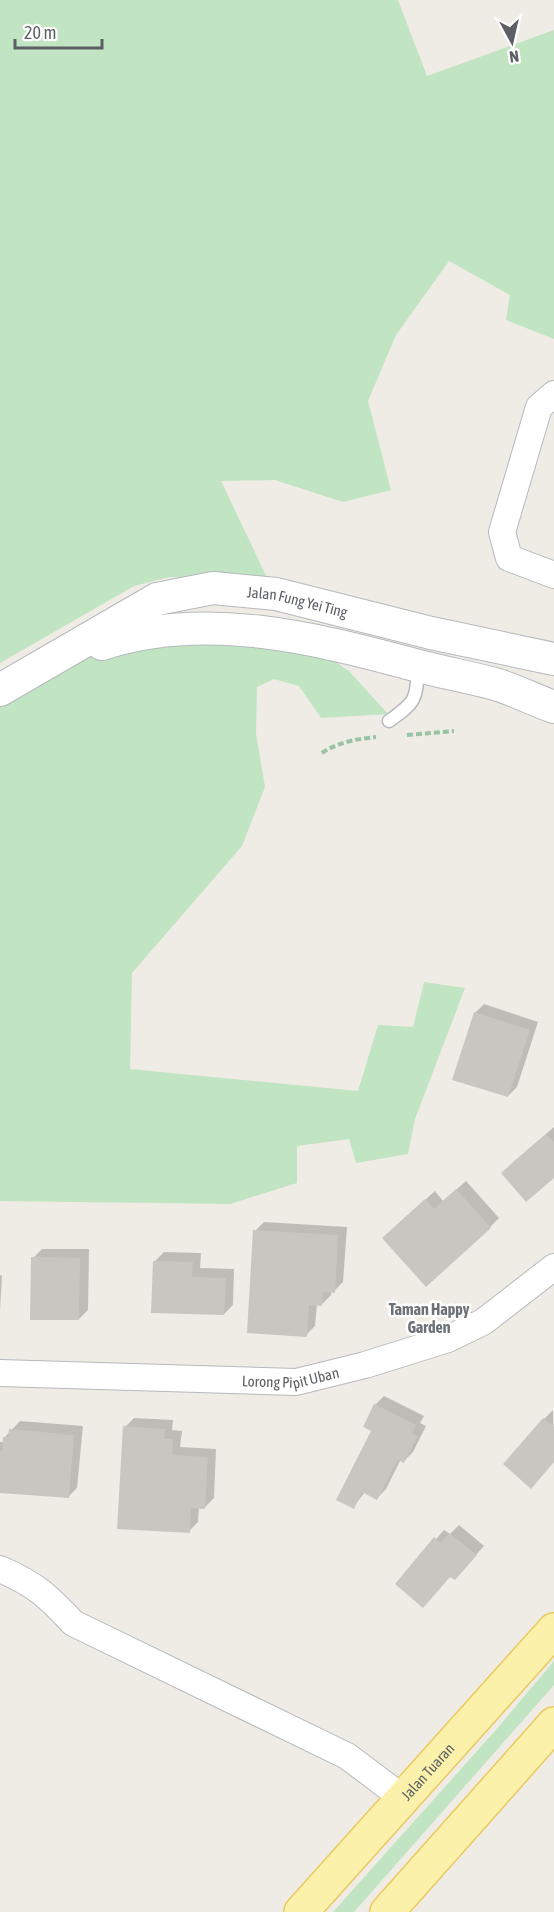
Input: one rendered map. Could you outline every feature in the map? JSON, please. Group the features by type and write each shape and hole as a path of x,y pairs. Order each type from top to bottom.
{"main road":[{"name":"Jalan Tuaran","path":"301,1912 554,1630"},
{"path":"387,1912 554,1724"}],"street":[{"path":"554,394 539,407 502,532 509,558 554,575"},
{"name":"Jalan Fung Yei Ting","path":"0,690 157,599 213,588 276,594 431,633 554,659"},
{"path":"239,590 239,631"},
{"name":"Jalan Fung Yei Ting","path":"53,660 128,635 168,630 239,631 316,640 354,648 496,685 554,707"},
{"name":"Lorong Pipit Uban","path":"0,1373 296,1382 365,1365 448,1339 483,1322 554,1267"},
{"path":"0,1569 20,1577 45,1593 73,1623 347,1756 403,1798"}],"lane":[{"path":"389,721 410,706 416,692 418,666"}],"green space":[{"path":"0,0 398,0 427,76 554,30 554,339 506,320 510,295 449,261 396,335 368,401 391,490 343,502 275,480 221,481 270,584 169,577 134,586 0,663"},
{"path":"137,634 311,645 349,671 388,714 321,718 299,686 274,679 257,687 256,734 265,787 242,846 132,973 130,1069 358,1091 378,1025 413,1027 424,982 465,988 415,1119 408,1154 356,1163 349,1139 297,1146 297,1183 230,1204 0,1201 0,703 54,673"},
{"path":"554,1661 554,1685 354,1912 333,1912 495,1731"}],"building":[{"path":"474,1012 530,1030 508,1097 452,1080"},
{"path":"546,1134 554,1142 554,1178 526,1202 501,1173"},
{"path":"456,1189 491,1228 426,1287 382,1238 425,1199 434,1209"},
{"path":"253,1230 338,1235 335,1293 323,1292 322,1306 309,1305 307,1337 247,1333"},
{"path":"31,1257 80,1258 79,1320 30,1320"},
{"path":"153,1261 193,1262 192,1277 226,1278 224,1315 151,1313"},
{"path":"374,1404 416,1425 412,1433 418,1436 404,1463 398,1460 377,1500 362,1492 354,1509 336,1500 371,1431 363,1427"},
{"path":"543,1418 554,1427 554,1462 531,1489 503,1464"},
{"path":"123,1426 165,1429 164,1439 173,1439 172,1455 208,1457 205,1509 191,1508 190,1533 117,1529"},
{"path":"9,1429 74,1435 69,1498 0,1493 0,1451 2,1451 3,1437 8,1437"},
{"path":"449,1533 477,1555 455,1580 450,1577 423,1608 395,1584 434,1537 441,1543"}],"district":[{"name":"Taman Happy Garden","path":"429,1318"}]}
